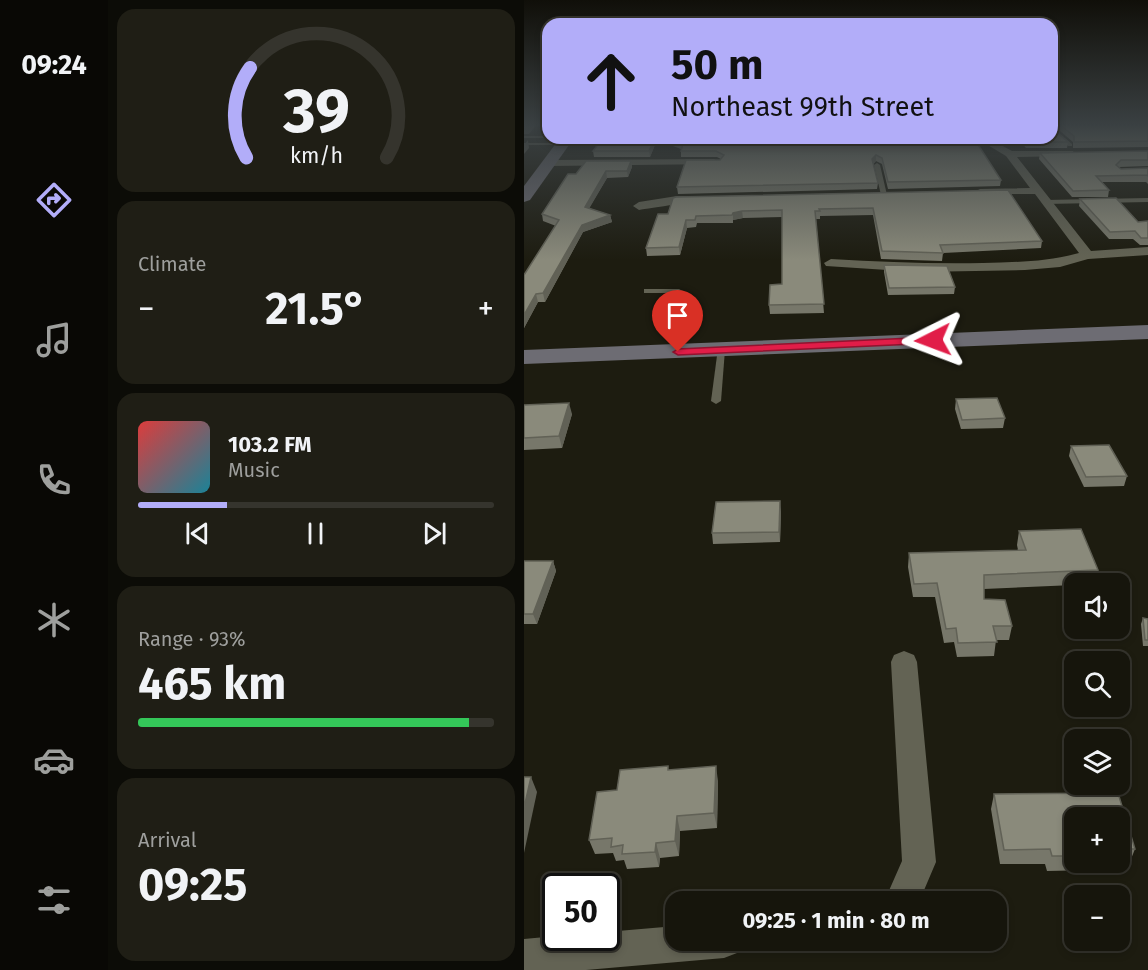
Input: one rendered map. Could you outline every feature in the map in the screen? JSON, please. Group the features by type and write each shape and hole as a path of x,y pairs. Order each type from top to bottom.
{"main road":[{"path":"524,196 530,182 543,169"},
{"path":"524,357 1148,332"}],"street":[{"path":"1021,169 1087,255"},
{"path":"963,193 1037,191"},
{"path":"638,206 677,199 711,198"},
{"path":"831,263 918,268 1025,266 1060,263 1087,255 1148,251"},
{"path":"904,662 920,862 906,891"},
{"path":"524,957 665,945"}],"lane":[{"path":"878,169 884,195"},
{"path":"1046,203 1148,199 1142,189"},
{"path":"647,291 679,291 686,295 684,324 678,352"},
{"path":"716,401 721,350"}],"building":[{"path":"580,169 628,169 606,171 585,207 610,215 582,225 543,293 536,294 524,315 524,275 559,220 542,214 568,174 576,174"},
{"path":"683,169 875,169 878,183 677,187"},
{"path":"885,169 994,169 1001,180 888,182"},
{"path":"1054,169 1148,169 1148,176 1096,176 1109,190 1073,191"},
{"path":"1008,190 1042,241 940,245 943,253 882,251 873,208 815,211 824,304 769,305 770,285 782,284 782,210 696,216 695,220 686,220 679,247 646,248 658,214 668,214 673,198 676,197"},
{"path":"1116,198 1138,222 1148,221 1148,238 1141,238 1135,231 1110,232 1080,199"},
{"path":"884,265 947,266 955,287 889,288"},
{"path":"997,398 1005,418 962,420 956,399"},
{"path":"569,403 559,436 524,438 524,405"},
{"path":"1109,445 1127,476 1086,477 1071,446"},
{"path":"780,501 779,532 712,533 716,502"},
{"path":"1081,529 1098,570 984,575 984,599 1005,600 1012,626 993,626 997,642 958,643 956,628 946,629 937,583 914,584 909,553 1026,550 1019,531"},
{"path":"524,561 553,561 533,614 524,614"},
{"path":"1143,618 1148,619 1148,640 1145,640"},
{"path":"668,766 668,770 716,766 714,813 677,816 675,841 656,843 655,852 622,854 623,845 611,847 612,838 589,840 597,792 617,790 620,770"},
{"path":"524,777 531,777 524,808"},
{"path":"994,794 1119,795 1122,807 1064,807 1064,856 1052,856 1050,849 1004,850"},
{"path":"1130,833 1135,849 1130,849"}],"route":[{"path":"678,352 933,340"}]}
